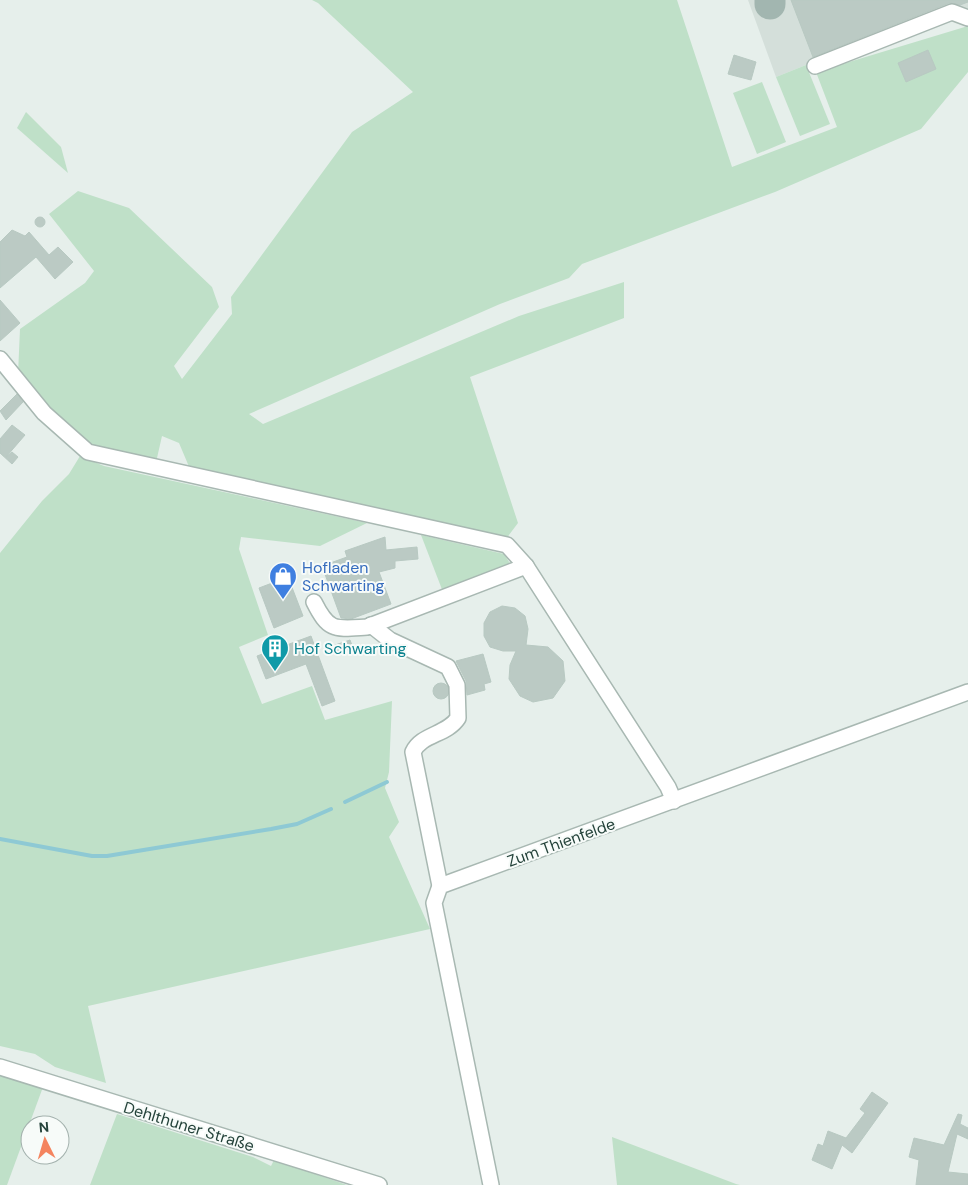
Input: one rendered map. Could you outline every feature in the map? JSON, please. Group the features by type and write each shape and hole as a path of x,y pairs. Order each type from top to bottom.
{"street":[{"path":"815,66 952,12 968,18"},
{"path":"0,358 44,413 88,452 507,545 526,566 668,787 674,801"},
{"path":"314,602 324,621 339,628 371,625 526,566"},
{"path":"371,625 390,640 448,667 456,682 458,718 452,725 416,744 413,752 440,886 434,903 491,1185"},
{"name":"Zum Thienfelde","path":"440,886 968,692"},
{"name":"Dehlthuner Straße","path":"0,1067 379,1185"}],"shaded area":[{"path":"748,0 968,0 968,17 815,61 813,59 806,65 776,77"}],"green space":[{"path":"312,0 677,0 732,167 837,127 816,72 968,26 968,72 921,129 775,192 582,264 569,278 500,304 249,414 263,424 519,316 624,282 624,318 470,377 518,523 506,539 190,469 179,443 162,436 157,458 148,459 95,446 63,424 18,374 20,329 85,283 94,271 49,214 78,191 129,208 212,287 219,307 174,366 182,379 232,314 231,297 352,132 413,92 318,3"},
{"path":"806,65 830,124 800,136 776,77"},
{"path":"762,82 786,142 757,154 733,93"},
{"path":"26,112 61,147 68,173 17,128"},
{"path":"80,456 104,466 367,523 320,546 241,537 239,549 268,635 239,647 262,704 312,686 325,720 392,701 389,772 385,788 399,822 389,837 430,929 88,1006 106,1083 55,1067 35,1054 0,1046 0,553 42,501 69,474"},
{"path":"421,535 504,554 511,565 443,592"},
{"path":"0,1076 43,1087 33,1115 20,1115 20,1150 7,1185 0,1185"},
{"path":"117,1114 253,1157 271,1166 274,1160 347,1185 90,1185"},
{"path":"612,1137 736,1184 740,1185 617,1185"}],"building":[{"path":"791,0 968,0 968,2 960,5 949,3 813,57"},
{"path":"928,50 936,69 906,82 898,63"},
{"path":"734,55 756,62 751,80 728,74"},
{"path":"38,217 42,217 45,222 44,226 38,227 35,224 35,220"},
{"path":"12,230 25,236 29,232 49,255 58,247 73,262 55,279 36,257 0,288 0,242"},
{"path":"0,300 20,323 0,341"},
{"path":"17,394 23,402 6,420 0,411"},
{"path":"12,425 25,435 6,457 12,452 18,457 12,464 0,453 0,439"},
{"path":"385,537 386,550 417,547 418,559 395,561 395,568 379,572 391,604 351,619 341,618 322,566 347,557 345,551"},
{"path":"288,577 303,616 274,628 259,588"},
{"path":"502,606 515,608 525,616 528,629 526,645 548,647 563,661 565,681 553,698 533,702 520,696 509,679 510,665 516,651 503,651 490,647 484,636 484,623 490,612"},
{"name":"Hof Schwarting","path":"311,636 335,701 322,706 306,664 266,679 257,656"},
{"path":"350,640 353,648 338,653 335,645"},
{"path":"483,654 491,682 484,684 485,690 467,695 466,681 456,661"},
{"path":"441,683 449,691 441,699 433,691"},
{"path":"872,1092 888,1103 852,1153 842,1145 832,1169 812,1160 818,1144 823,1146 828,1131 846,1138 865,1113 860,1109"},
{"path":"958,1114 962,1115 960,1124 968,1128 968,1139 957,1134 948,1172 968,1174 968,1185 916,1185 919,1160 909,1157 914,1138 944,1145"}],"waterway":[{"path":"345,802 387,782"},
{"path":"0,839 92,856 107,856 297,824 331,809"}],"place":[{"name":"Hofladen Schwarting","path":"283,600"},
{"name":"Hof Schwarting","path":"275,672"}]}
